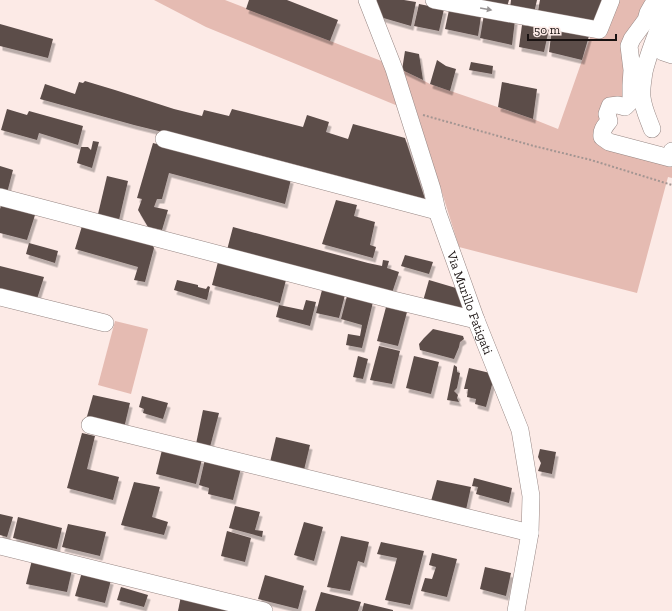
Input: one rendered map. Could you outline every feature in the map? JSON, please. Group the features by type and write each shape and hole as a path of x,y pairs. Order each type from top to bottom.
{"street":[{"name":"Via Murillo Fatigati","path":"367,0 394,68 432,189 437,211 476,320 520,430 531,496 530,534 516,611"},
{"path":"434,0 599,30 612,0"},
{"path":"663,0 660,5 652,6 646,20 629,46 632,70 631,101 626,106 610,106 607,114 609,121 601,133 602,136 610,142 670,158 672,151"},
{"path":"652,129 644,108 642,83 654,40 671,1 667,0"},
{"path":"672,22 663,52 672,55"},
{"path":"164,139 437,211"},
{"path":"0,197 476,320"},
{"path":"0,297 105,323"},
{"path":"90,425 530,534"},
{"path":"0,546 264,611"}],"path":[{"path":"407,111 452,122 534,146 592,160 672,185"}],"shaded area":[{"path":"154,0 225,0 384,62 398,106 206,27"},
{"path":"619,0 663,0 632,39 631,101 618,105 601,133 672,158 672,178 668,177 637,293 459,247 413,100 397,67 430,84 558,129 591,35 605,37"},
{"path":"115,321 148,329 131,394 98,385"}],"building":[{"path":"249,0 287,0 338,20 330,41 246,9"},
{"path":"377,0 404,0 416,2 411,26 380,17 376,7"},
{"path":"469,0 509,0 507,7"},
{"path":"511,0 537,0 534,13 510,8"},
{"path":"540,0 605,0 595,24 538,11"},
{"path":"419,4 444,9 439,31 414,26"},
{"path":"449,10 481,17 478,36 445,29"},
{"path":"484,14 515,20 512,45 480,38"},
{"path":"0,24 53,39 48,58 0,46"},
{"path":"522,25 549,29 544,52 519,47"},
{"path":"552,28 589,36 582,60 549,52"},
{"path":"405,51 419,54 423,80 402,70"},
{"path":"437,60 446,66 456,69 450,91 430,84"},
{"path":"471,62 493,66 492,74 469,70"},
{"path":"85,81 174,109 202,116 204,110 229,116 232,109 303,127 307,115 329,122 326,132 348,139 353,124 405,138 425,199 224,146 134,125 40,99 45,84 75,94 79,82 83,83"},
{"path":"502,82 537,89 533,119 498,107"},
{"path":"7,109 27,115 29,111 83,126 78,145 39,133 37,140 1,130"},
{"path":"93,141 99,142 92,168 77,163 81,147 88,147 91,150"},
{"path":"153,143 291,179 285,204 169,173 162,199 157,199 154,207 168,210 162,230 148,227 138,210 142,199 137,198"},
{"path":"0,166 13,170 7,193 0,191"},
{"path":"107,176 128,181 119,220 98,214"},
{"path":"336,200 357,205 354,216 375,222 370,245 376,247 373,258 322,244"},
{"path":"1,205 35,215 27,240 0,233"},
{"path":"82,226 152,244 154,248 145,282 134,280 138,267 75,249"},
{"path":"233,227 368,263 382,266 383,260 389,261 387,268 399,272 392,293 227,250"},
{"path":"29,243 58,251 55,263 26,254"},
{"path":"405,255 433,262 429,274 401,266"},
{"path":"218,262 286,280 280,303 212,285"},
{"path":"0,266 44,277 37,299 0,290"},
{"path":"177,280 198,285 198,287 206,289 208,286 210,287 207,300 174,290"},
{"path":"429,280 456,288 467,313 423,301"},
{"path":"322,290 345,295 339,318 316,313"},
{"path":"347,296 373,302 362,348 346,345 348,334 360,336 362,325 341,319"},
{"path":"306,300 316,302 310,326 276,317 279,305 303,310"},
{"path":"386,307 407,312 398,346 377,341"},
{"path":"433,329 463,336 464,339 460,342 454,359 420,350 419,344"},
{"path":"379,346 400,351 392,384 370,380"},
{"path":"358,356 368,359 363,379 353,377"},
{"path":"414,356 439,362 431,394 406,388"},
{"path":"454,365 457,367 457,372 460,373 457,388 454,391 458,395 457,398 459,402 447,400"},
{"path":"469,368 490,373 493,381 486,407 475,404 476,399 467,397 468,389 464,389"},
{"path":"93,395 130,403 124,428 86,420"},
{"path":"142,396 168,403 163,419 143,413 144,409 139,407"},
{"path":"203,410 219,413 210,447 196,444"},
{"path":"82,433 95,436 87,469 119,477 113,500 67,488"},
{"path":"276,437 310,445 304,470 270,462"},
{"path":"540,449 556,452 552,474 538,471 541,463 538,457"},
{"path":"162,450 202,459 196,484 156,474"},
{"path":"205,459 241,468 233,500 208,494 209,488 199,485"},
{"path":"474,478 512,488 509,503 476,494 478,487 472,486"},
{"path":"437,480 471,487 466,510 431,501"},
{"path":"134,482 160,487 152,517 168,522 164,535 121,525"},
{"path":"235,506 260,512 255,530 263,531 262,537 229,528"},
{"path":"0,514 13,517 7,537 0,535"},
{"path":"18,517 62,528 57,549 13,538"},
{"path":"304,522 323,527 314,561 294,555"},
{"path":"68,524 106,532 100,556 62,547"},
{"path":"227,531 251,538 245,562 221,556"},
{"path":"341,536 369,542 364,563 358,561 350,591 327,587"},
{"path":"381,542 424,551 410,605 385,600 397,558 377,554"},
{"path":"432,553 457,559 447,597 421,591 425,578 432,579 436,567 429,565"},
{"path":"32,560 72,570 67,592 26,584"},
{"path":"485,567 511,573 506,596 480,589"},
{"path":"82,572 111,580 105,603 75,596"},
{"path":"265,575 304,586 298,609 258,599"},
{"path":"121,587 148,595 144,607 117,600"},
{"path":"321,592 361,602 358,611 315,611"},
{"path":"181,596 243,611 178,611"},
{"path":"364,603 393,610 393,611 362,611"}]}
